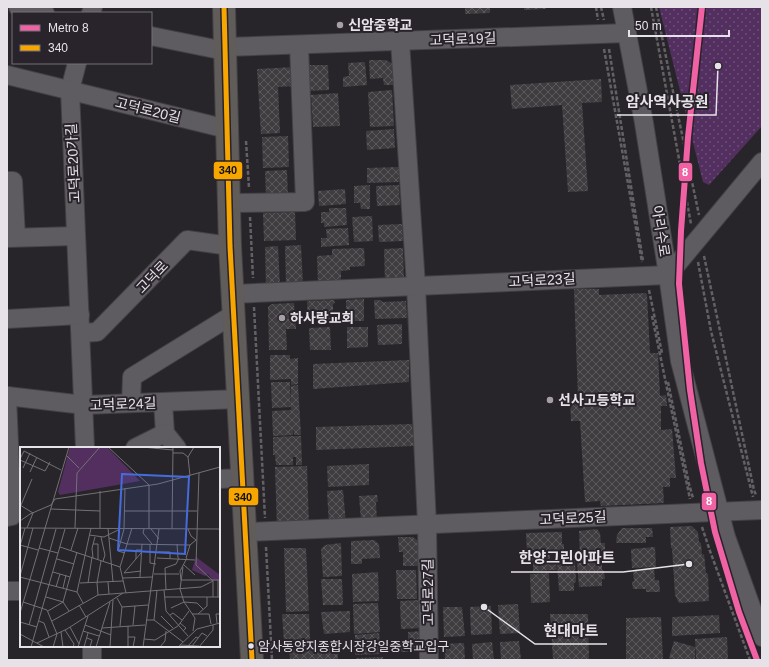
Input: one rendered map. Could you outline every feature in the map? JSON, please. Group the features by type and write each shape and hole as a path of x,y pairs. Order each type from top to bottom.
{"main road":[{"path":"220,12 225,49 227,129 239,203 230,246 240,300 239,399 243,478 256,532 252,660"}],"street":[{"path":"18,7 40,12"},
{"name":"아리수로","path":"622,7 644,124 680,361 718,512 762,637"},
{"name":"고덕로19길","path":"152,36 225,49 400,41 627,34"},
{"path":"400,41 416,286 427,525"},
{"path":"239,203 305,202 299,45"},
{"path":"70,90 77,64"},
{"name":"고덕로20길","path":"7,75 227,129"},
{"name":"고덕로20가길","path":"70,90 85,447"},
{"path":"668,275 762,162"},
{"path":"7,181 13,181 12,238 76,236"},
{"name":"고덕로","path":"81,333 97,332 187,240 230,246"},
{"name":"고덕로23길","path":"240,300 416,286 668,275"},
{"path":"131,404 132,377 240,300"},
{"path":"7,319 80,314"},
{"name":"고덕로24길","path":"7,517 12,516 7,396 84,405 239,399"},
{"path":"163,402 165,433 177,447"},
{"path":"137,447 165,433"},
{"path":"220,479 243,478"},
{"name":"고덕로25길","path":"256,532 718,512 759,507"},
{"name":"고덕로27길","path":"427,525 429,660"},
{"path":"7,591 20,591"},
{"path":"92,647 92,660"}],"path":[{"path":"651,7 699,238 759,507"},
{"path":"656,7 699,238 711,331 759,507"},
{"path":"246,140 239,203 240,300 256,532 272,660"},
{"path":"703,529 750,660"}],"shaded area":[{"path":"659,7 762,7 762,126 709,185 703,182"}],"building":[{"path":"465,7 490,7 490,13 465,14"},
{"path":"524,7 546,7 546,9 524,10"},
{"path":"369,60 386,60 396,66 397,85 384,85 383,78 370,79"},
{"path":"365,62 367,85 343,87 343,77 349,76 348,63"},
{"path":"309,65 328,65 329,90 307,91"},
{"path":"295,67 296,86 278,87 280,133 261,134 257,69"},
{"path":"601,79 602,102 582,103 588,191 568,192 562,105 512,109 510,85"},
{"path":"392,90 394,126 370,127 368,92"},
{"path":"338,93 340,126 313,127 311,95"},
{"path":"394,129 395,148 367,150 366,131"},
{"path":"288,136 289,167 263,168 262,137"},
{"path":"399,167 399,182 367,183 367,168"},
{"path":"287,170 288,197 266,198 265,171"},
{"path":"370,185 370,209 361,209 360,203 354,203 354,186"},
{"path":"399,185 400,205 377,206 376,186"},
{"path":"345,189 346,204 319,206 318,191"},
{"path":"329,208 346,208 347,225 324,227 324,223 321,223 321,212 329,212"},
{"path":"295,212 296,240 264,241 263,213"},
{"path":"372,216 373,241 354,242 352,217"},
{"path":"402,224 403,241 379,242 378,225"},
{"path":"348,228 349,245 321,247 321,238 327,238 326,229"},
{"path":"301,245 303,285 286,286 285,246"},
{"path":"278,246 280,286 266,286 265,247"},
{"path":"364,248 365,266 350,267 350,270 341,271 341,284 318,285 317,256 332,255 332,249"},
{"path":"403,248 404,282 385,283 384,249"},
{"name":"선사고등학교","path":"574,289 599,289 599,295 645,293 647,295 650,353 658,353 660,396 666,395 667,406 661,406 661,430 672,429 676,478 670,478 670,487 663,487 664,503 601,506 600,501 585,502 580,421 571,421 570,398 578,398"},
{"path":"364,299 364,321 346,321 346,300"},
{"path":"334,300 333,320 308,320 307,301"},
{"path":"374,300 383,302 406,301 407,318 375,319"},
{"name":"하사랑교회","path":"294,303 296,329 286,329 287,350 269,350 268,307 272,304"},
{"path":"402,324 402,344 378,345 377,325"},
{"path":"330,327 331,350 310,350 309,328"},
{"path":"347,327 368,327 368,347 347,348"},
{"path":"270,355 290,355 290,359 298,358 298,384 291,385 291,379 270,380"},
{"path":"409,360 409,382 313,389 313,364"},
{"path":"271,382 290,382 291,407 272,408"},
{"path":"298,385 301,435 294,435 293,428 293,435 273,436 272,411 291,410 291,386"},
{"path":"412,424 414,446 316,450 316,427"},
{"path":"301,436 302,465 296,465 296,457 293,457 293,465 276,465 275,455 273,455 273,437"},
{"path":"369,464 369,485 328,487 327,466"},
{"path":"307,466 309,526 277,528 275,467"},
{"path":"343,490 346,524 329,525 327,491"},
{"path":"377,495 377,523 361,520 359,496"},
{"path":"692,526 698,532 702,555 704,554 706,573 708,574 709,601 679,603 675,595 670,527"},
{"path":"622,528 652,528 653,537 646,537 646,543 616,543 617,535"},
{"path":"597,529 600,533 601,543 605,543 605,551 596,552 596,556 580,556 579,531"},
{"path":"562,532 564,557 554,557 554,550 527,551 526,533"},
{"path":"398,537 413,537 421,543 421,566 403,566 403,552 399,552"},
{"path":"374,540 379,544 380,558 362,559 362,564 351,564 351,541"},
{"path":"341,543 342,576 323,577 321,549 325,545"},
{"path":"655,547 656,567 632,568 631,549"},
{"path":"284,548 306,548 309,611 286,612"},
{"path":"550,552 550,561 556,561 557,570 533,571 533,561 531,561 530,553"},
{"path":"575,561 576,582 574,583 574,591 559,591 557,562"},
{"path":"602,562 602,570 604,571 605,579 602,579 602,586 579,587 577,563"},
{"path":"654,568 655,580 659,580 660,592 646,592 646,589 633,589 633,570"},
{"path":"396,570 416,570 417,599 397,599"},
{"path":"378,572 379,601 353,602 352,574"},
{"path":"549,573 550,602 531,603 530,574"},
{"path":"321,579 342,579 343,605 323,605"},
{"path":"420,600 422,628 401,629 400,601"},
{"path":"378,603 380,632 354,634 353,604"},
{"path":"518,604 520,633 500,634 498,605"},
{"path":"491,606 492,634 471,635 470,607"},
{"path":"443,607 462,607 465,636 444,637"},
{"path":"350,611 350,632 324,634 321,612"},
{"path":"282,614 309,614 310,641 284,642"},
{"path":"550,614 588,614 589,660 553,659"},
{"path":"719,615 720,633 672,636 672,617"},
{"path":"661,617 663,660 626,660 626,618"},
{"path":"424,631 425,652 401,652 401,640 408,639 408,632"},
{"path":"379,633 381,654 355,655 355,635"},
{"path":"727,637 728,660 696,660 695,639"},
{"path":"337,641 338,660 290,660 289,644"},
{"path":"519,641 521,660 501,660 500,642"},
{"path":"674,641 695,647 695,660 677,660 669,658"},
{"path":"492,642 494,660 473,660 472,644"},
{"path":"464,643 465,660 445,660 444,644"},
{"path":"383,657 383,660 357,660 356,658"}],"metro line":[{"name":"8","path":"702,7 688,137 681,231 679,284 690,390 701,463 715,532 739,612 757,660"}],"transit line":[{"name":"340","path":"224,7 230,246 252,660"}],"place":[{"name":"신암중학교","path":"340,25"},
{"name":"암사역사공원","path":"718,66"},
{"name":"하사랑교회","path":"282,318"},
{"name":"선사고등학교","path":"550,400"},
{"name":"한양그린아파트","path":"689,564"},
{"name":"현대마트","path":"484,607"},
{"name":"암사동양지종합시장강일중학교입구","path":"251,646"}]}
